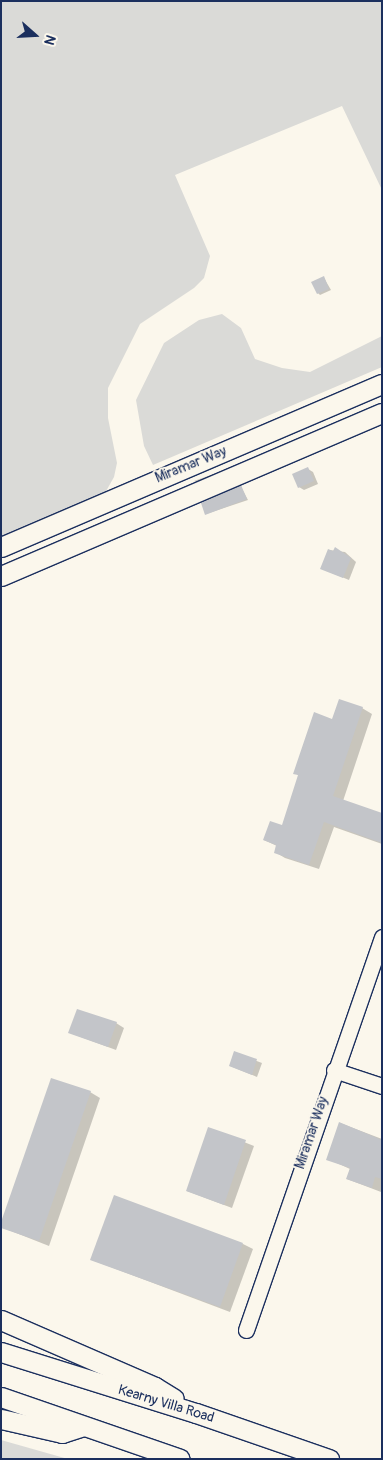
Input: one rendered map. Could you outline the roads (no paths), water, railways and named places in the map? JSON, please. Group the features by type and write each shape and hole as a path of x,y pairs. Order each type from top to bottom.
{"main road":[{"name":"Miramar Way","path":"1,547 382,384"},
{"name":"Miramar Way","path":"1,576 382,413"},
{"path":"1,1320 155,1387 196,1413"},
{"name":"Kearny Villa Road","path":"1,1352 196,1413 329,1459"},
{"path":"1,1398 180,1459"},
{"path":"1,1419 62,1433 83,1426"}],"street":[{"name":"Miramar Way","path":"246,1330 334,1070 382,937"},
{"path":"334,1070 382,1086"}]}
